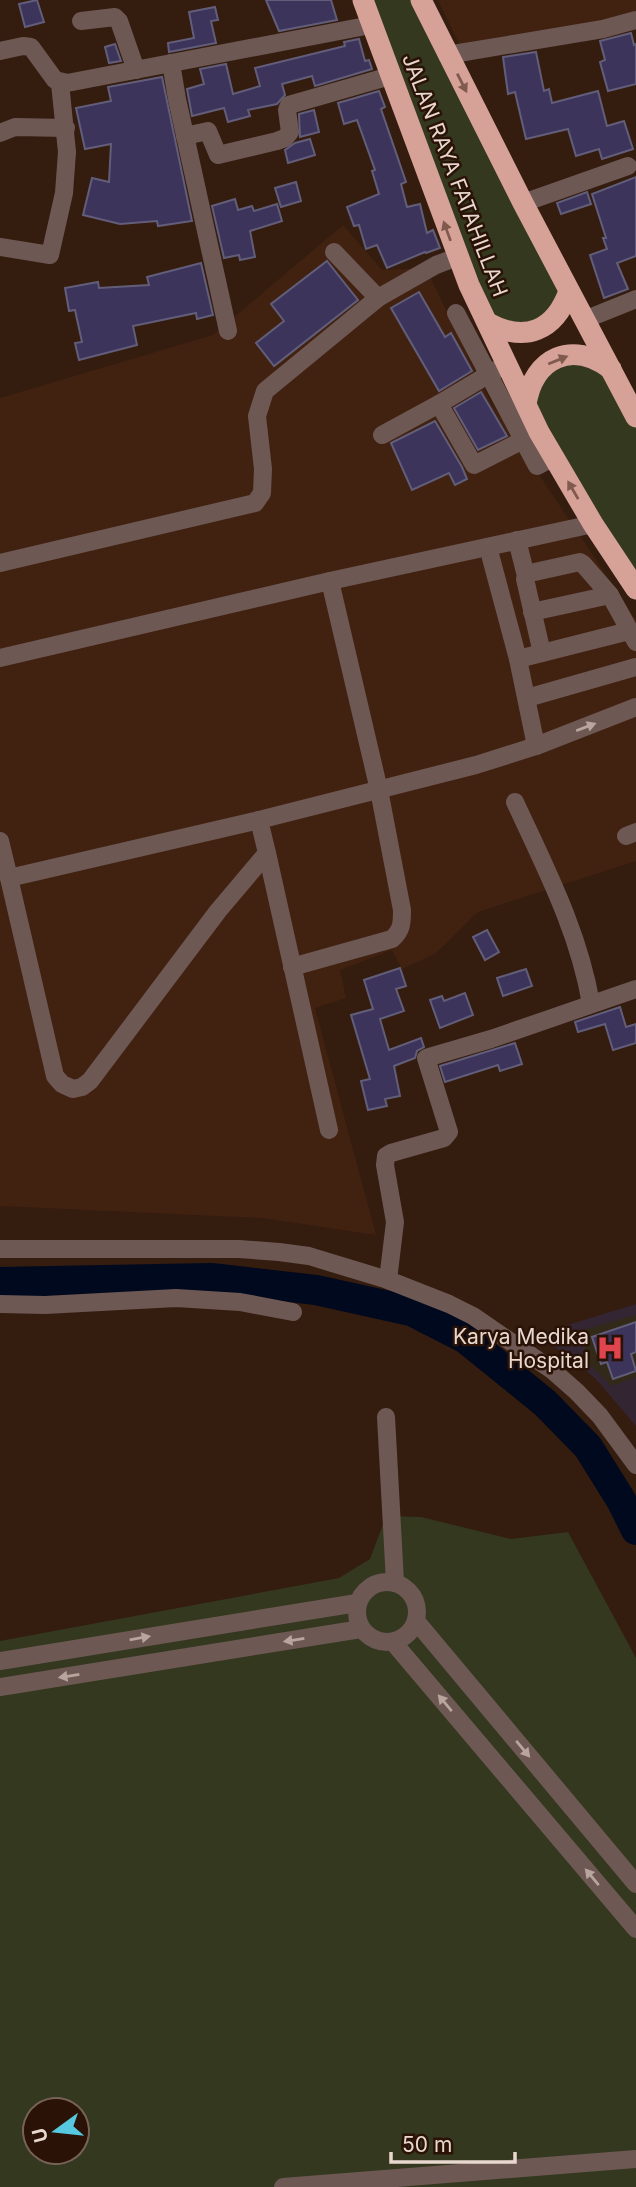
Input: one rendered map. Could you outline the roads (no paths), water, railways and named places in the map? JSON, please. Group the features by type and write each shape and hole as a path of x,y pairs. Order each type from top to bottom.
{"highway":[{"name":"JALAN RAYA FATAHILLAH","path":"363,0 457,257 488,323 497,369 526,404 531,436 554,457 593,524 636,589"},
{"name":"JALAN RAYA FATAHILLAH","path":"421,0 523,203 636,417"},
{"path":"488,323 515,333 544,327 556,318 569,291"},
{"path":"526,404 529,387 537,373 550,362 566,355 598,359 612,370"}],"street":[{"path":"81,21 115,17 119,21 136,69"},
{"path":"447,55 603,29 636,20"},
{"path":"0,51 31,47 60,83 371,25"},
{"path":"171,63 228,331"},
{"path":"185,136 208,131 218,155 277,141 290,132 287,110 289,105 390,76"},
{"path":"0,247 50,255 64,193 67,152 60,83"},
{"path":"0,133 15,127 66,128"},
{"path":"523,203 628,166"},
{"path":"334,252 378,298"},
{"path":"0,563 255,503 262,493 263,469 257,416 265,391 378,298 436,265 457,257"},
{"path":"584,320 636,299"},
{"path":"439,404 474,465 531,436 497,369 456,313"},
{"path":"382,435 497,369"},
{"path":"0,658 330,581 593,524"},
{"path":"517,540 542,653"},
{"path":"488,547 518,659 536,746"},
{"path":"518,659 633,637 610,595 580,562 526,576"},
{"path":"292,967 392,939 400,932 402,910 379,790 330,581"},
{"path":"532,612 610,595"},
{"path":"527,698 636,667"},
{"path":"9,878 379,790 536,746 636,708"},
{"path":"515,802 570,925 588,982 591,1004"},
{"path":"259,820 329,1130"},
{"path":"0,841 55,1076 62,1084 73,1089 90,1081 218,911 267,853"},
{"path":"388,1280 396,1222 384,1165 386,1156 444,1138 449,1132 426,1058 491,1039 636,989"},
{"path":"0,1249 279,1252 309,1256 388,1280 473,1316 552,1370 600,1416 636,1465"},
{"path":"0,1304 45,1305 176,1298 240,1302 293,1312"},
{"path":"386,1418 394,1582"},
{"path":"379,1582 394,1582 409,1590 417,1604 416,1621 408,1635 393,1642 375,1640 361,1629 356,1617 357,1603 365,1590 379,1582"},
{"path":"0,1661 357,1603"},
{"path":"416,1621 636,1884"},
{"path":"0,1687 361,1629"},
{"path":"393,1642 636,1929"},
{"path":"283,2187 636,2159"}],"waterway":[{"path":"0,1282 211,1278 316,1290 411,1311 466,1339 545,1403 588,1447 636,1530"}],"place":[{"name":"Karya Medika Hospital","path":"610,1348"}]}
